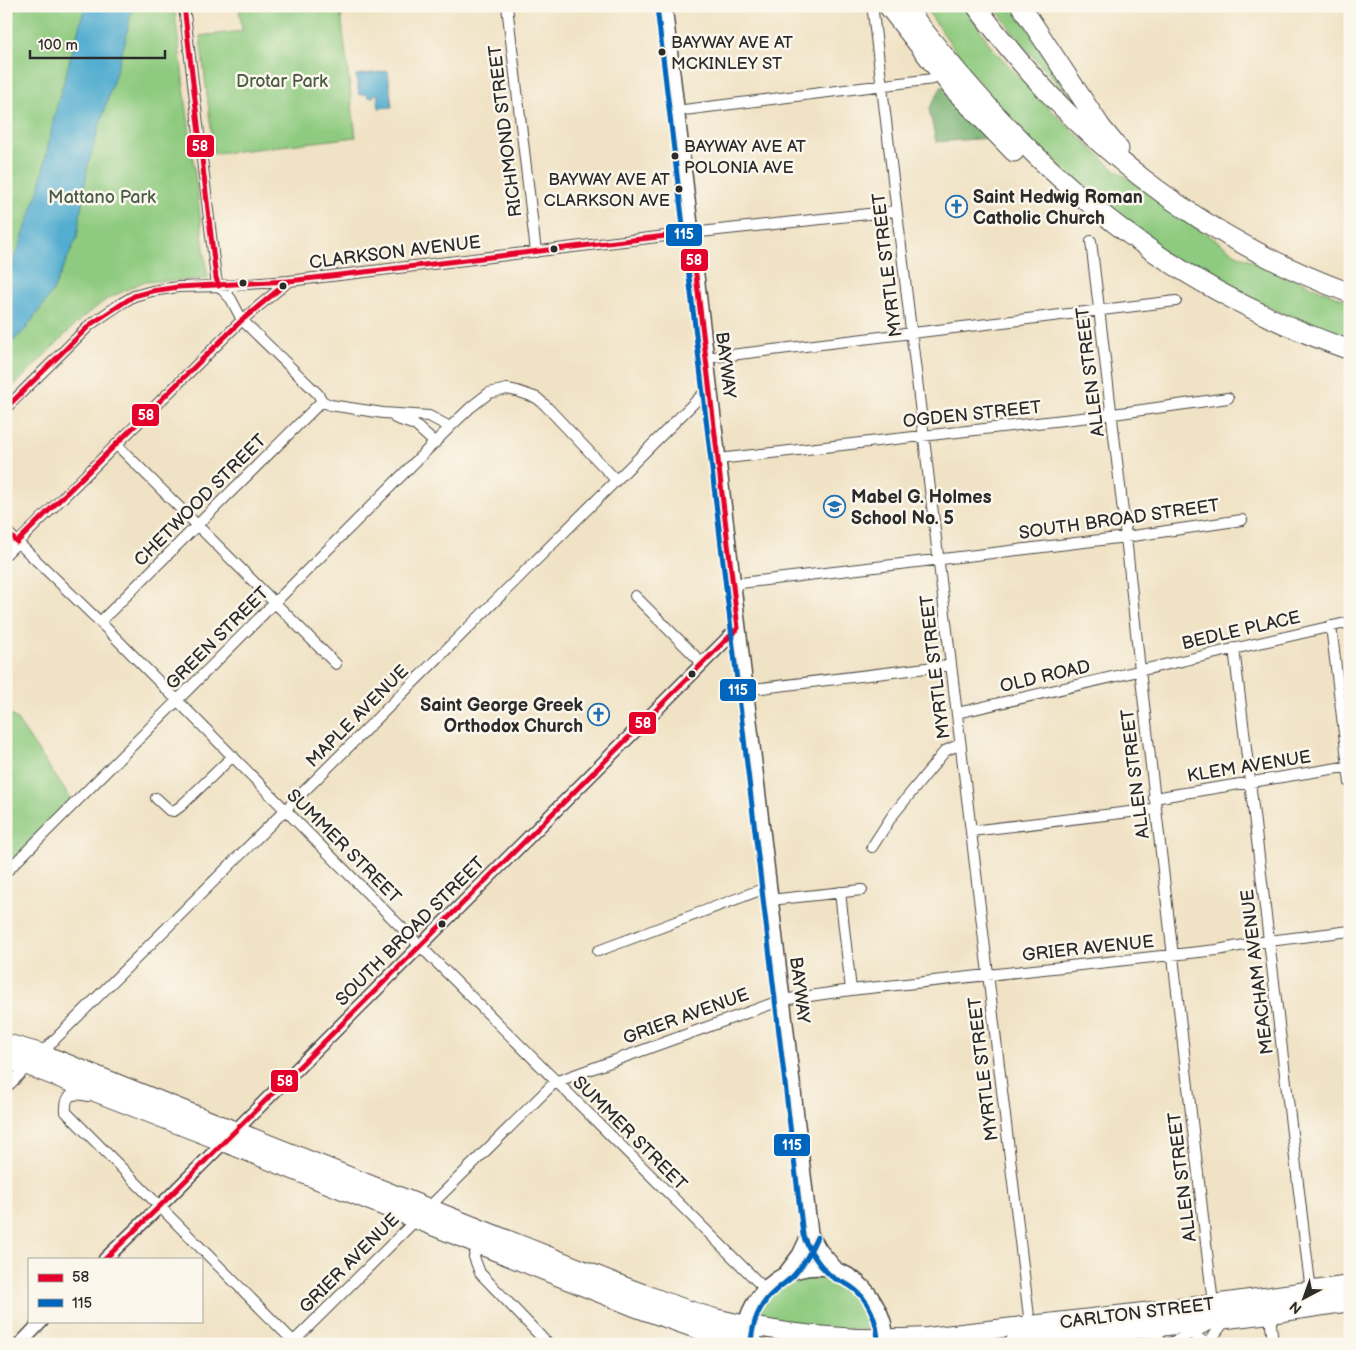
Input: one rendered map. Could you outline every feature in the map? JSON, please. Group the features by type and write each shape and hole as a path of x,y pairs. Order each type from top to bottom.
{"highway":[{"path":"888,6 954,90 1011,150 1086,212 1227,297 1285,325 1350,350"},
{"path":"905,6 999,118 1044,164 1105,217 1146,248"},
{"path":"914,6 963,77"},
{"path":"1021,6 1101,127 1150,184"},
{"path":"978,8 1009,49 1053,99 1100,144 1150,184 1188,211 1242,244 1298,272 1350,293"},
{"path":"6,1043 41,1053 416,1220 478,1245 634,1307 702,1331 747,1338"},
{"path":"6,1060 28,1066 110,1099 229,1136 429,1207 637,1291 705,1314 747,1338"},
{"name":"CARLTON STREET","path":"1013,1344 1031,1337 1213,1304 1311,1292 1350,1285"},
{"path":"1031,1337 1140,1329 1188,1334 1226,1319 1350,1302"},
{"path":"634,1307 654,1326 701,1344"},
{"name":"CARLTON STREET","path":"747,1338 805,1335 886,1341 946,1335 1031,1337"}],"main road":[{"name":"BAYWAY","path":"664,6 810,1234 819,1250 837,1271"},
{"path":"747,1338 753,1305 765,1289 784,1275 800,1255 810,1234"},
{"path":"784,1275 808,1267 820,1267 837,1271 857,1282 870,1295 882,1317 886,1341"}],"street":[{"path":"184,6 216,278 219,286 231,299 242,320 318,394 322,401 330,405 382,413 429,416 450,427"},
{"path":"507,7 512,6"},
{"name":"MYRTLE STREET","path":"871,6 874,12 896,211 1031,1337"},
{"name":"RICHMOND STREET","path":"507,7 536,252"},
{"path":"676,111 933,79"},
{"name":"CLARKSON AVENUE","path":"6,554 242,320 289,281 691,233 896,211"},
{"name":"ALLEN STREET","path":"1091,241 1213,1304"},
{"path":"6,408 91,324 122,302 134,296 178,287 289,281"},
{"path":"706,358 1176,301"},
{"name":"MAPLE AVENUE","path":"6,1088 287,811 710,387"},
{"name":"GREEN STREET","path":"6,872 450,427 489,393 507,389 537,398 616,480"},
{"name":"OGDEN STREET","path":"718,459 1112,414 1228,398"},
{"name":"CHETWOOD STREET","path":"100,622 322,401"},
{"path":"382,413 414,425 435,443"},
{"path":"117,445 336,664"},
{"name":"SOUTH BROAD STREET","path":"733,584 1126,537 1242,520"},
{"name":"SUMMER STREET","path":"6,531 100,622 556,1082 765,1289"},
{"path":"635,596 702,663"},
{"name":"BEDLE PLACE","path":"1140,670 1350,622"},
{"path":"1331,626 1350,784"},
{"name":"SOUTH BROAD STREET","path":"106,1258 738,628"},
{"name":"MEACHAM AVENUE","path":"1234,648 1311,1292"},
{"path":"745,690 950,665"},
{"name":"OLD ROAD","path":"956,713 1130,674 1140,670"},
{"path":"872,846 892,816 945,750 960,744"},
{"path":"156,798 169,810 174,811 182,806 233,756"},
{"name":"KLEM AVENUE","path":"971,831 1155,803 1250,783 1349,766"},
{"path":"598,951 769,894 862,890"},
{"path":"840,892 851,990"},
{"name":"GRIER AVENUE","path":"294,1343 556,1082 782,1000 988,974 1172,955 1350,931"},
{"path":"110,1099 72,1095 66,1102 66,1112 294,1343"},
{"path":"478,1245 474,1257 480,1273 548,1344"},
{"path":"1270,1314 1273,1344"},
{"path":"1168,1344 1188,1334 1206,1344 1226,1319"},
{"path":"20,1344 41,1322"},
{"path":"1140,1329 1158,1336 1162,1344"}],"green space":[{"name":"Mattano Park","path":"6,6 174,6 208,279 143,282 107,299 82,318 6,394"},
{"name":"Drotar Park","path":"239,6 387,6 387,8 341,14 356,137 214,154 200,36 242,31"},
{"path":"924,6 964,6 992,48 1054,113 1113,168 1236,254 1350,302 1350,342 1237,294 1161,251 1089,196 1014,126 969,70"},
{"path":"994,6 1014,6 1071,98 1021,44"},
{"path":"942,86 991,138 936,142 929,109"},
{"path":"6,710 17,720 73,802 6,869"},
{"path":"814,1276 839,1282 859,1296 872,1317 872,1329 815,1327 757,1318 759,1309 764,1301 778,1289 796,1280"}],"water":[{"path":"85,6 132,6 125,42 88,164 77,237 53,291 25,330 6,348 6,276 20,245 40,185 55,113"},
{"path":"388,71 392,107 379,108 377,94 373,94 374,97 368,97 367,94 359,95 356,75"}],"transit line":[{"name":"58","path":"184,6 216,278 219,286"},
{"name":"115","path":"657,7 803,1235 811,1252 823,1268 832,1277 857,1291 867,1304 874,1319 878,1344"},
{"name":"58","path":"6,408 91,324 134,296 152,291 178,287 289,281 691,233 738,628 106,1258"},
{"name":"58","path":"6,531 17,542 242,320 289,281"},
{"name":"115","path":"751,1344 753,1329 760,1309 769,1297 799,1270 817,1237"}],"place":[{"name":"BAYWAY AVE AT MCKINLEY ST","path":"662,52"},
{"name":"BAYWAY AVE AT POLONIA AVE","path":"675,156"},
{"name":"BAYWAY AVE AT CLARKSON AVE","path":"679,189"},
{"name":"Saint Hedwig Roman Catholic Church","path":"957,207"},
{"name":"Mabel G. Holmes School No. 5","path":"835,507"},
{"name":"Saint George Greek Orthodox Church","path":"599,715"}]}
